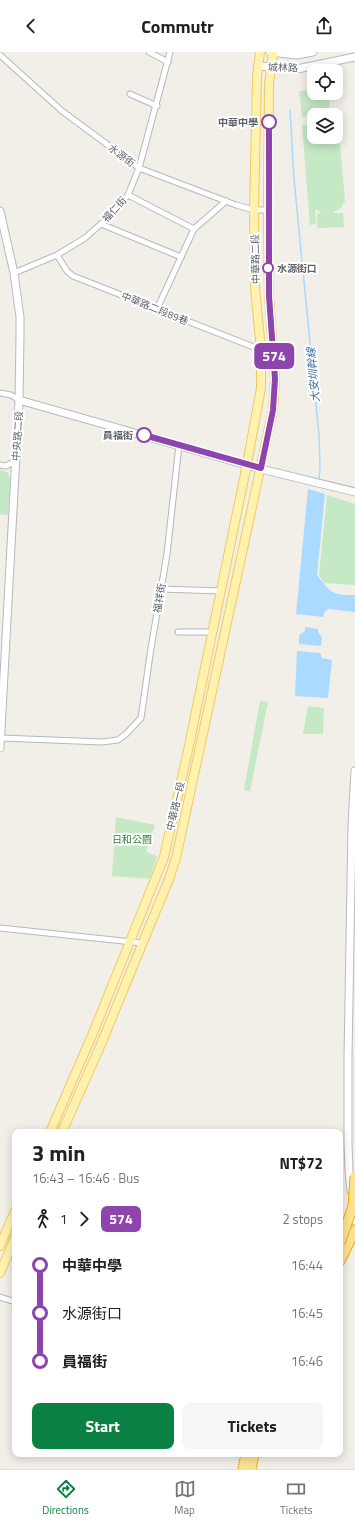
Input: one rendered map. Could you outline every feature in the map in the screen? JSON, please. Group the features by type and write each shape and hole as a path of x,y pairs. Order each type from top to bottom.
{"highway":[{"path":"343,1235 353,1206 355,1176"},
{"path":"343,1255 355,1230"},
{"path":"243,1469 245,1457"},
{"path":"251,1469 253,1457"}],"main road":[{"name":"中華路二段","path":"248,464 261,388 261,350 255,288 254,210 255,132 260,52"},
{"name":"中華路二段","path":"261,468 273,410 275,379 269,296 268,210 269,84 272,52"},
{"name":"中華路一段","path":"51,1129 164,857 248,464"},
{"name":"中華路一段","path":"63,1129 169,879 176,858 261,468"},
{"path":"0,1246 12,1218"},
{"path":"0,1273 12,1245"}],"street":[{"path":"149,52 168,62"},
{"name":"福仁街","path":"14,273 57,255 85,238 111,215 128,195 139,168 157,106 170,52"},
{"name":"城林路","path":"272,52 296,56 313,52"},
{"name":"水源街","path":"0,55 62,111 139,168 226,201 254,210 268,210"},
{"name":"城林路","path":"258,66 297,69 355,57"},
{"path":"130,94 157,106"},
{"path":"128,195 194,229"},
{"path":"157,309 194,229 226,201"},
{"name":"中央路二段","path":"0,211 14,273 20,324 19,400 0,748"},
{"path":"101,224 181,257"},
{"name":"中華路二段89巷","path":"57,255 67,271 73,276 261,350"},
{"path":"0,393 11,395 19,400 261,468 355,492"},
{"name":"福祥街","path":"0,737 102,742 118,740 141,718 167,554 179,445"},
{"path":"0,465 6,466 15,461"},
{"path":"161,589 222,590"},
{"path":"178,632 213,632"},
{"path":"355,771 352,818 353,919 348,1143 349,1171 355,1221"},
{"path":"0,928 142,943"},
{"path":"0,1297 12,1301"}],"green space":[{"path":"307,90 307,100 329,100 330,108 307,108 307,117 302,117 299,91"},
{"path":"302,125 307,125 307,144 340,144 345,201 341,208 332,213 343,213 344,227 317,228 317,214 322,213 315,209 316,224 310,225"},
{"path":"0,469 8,473 10,478 8,515 0,514"},
{"path":"327,495 355,504 355,585 324,583 319,575"},
{"path":"260,701 268,702 250,791 244,790"},
{"path":"308,706 324,708 323,734 303,734"},
{"name":"日和公園","path":"116,817 155,825 146,852 157,856 150,879 112,876"}],"water":[{"path":"308,489 325,494 317,575 325,586 332,592 355,595 355,612 329,609 325,611 323,617 296,614"},
{"path":"305,627 318,629 318,632 322,637 321,646 299,644 299,635 305,631"},
{"path":"297,651 320,653 322,658 332,660 328,698 295,696"}],"waterway":[{"name":"大安圳幹線","path":"290,110 294,179 319,435 319,481"}],"bus line":[{"name":"574","path":"144,435 261,468 273,410 275,379 269,296 269,122"}],"place":[{"name":"中華中學","path":"269,122"},
{"name":"水源街口","path":"268,268"},
{"name":"員福街","path":"144,435"}]}
